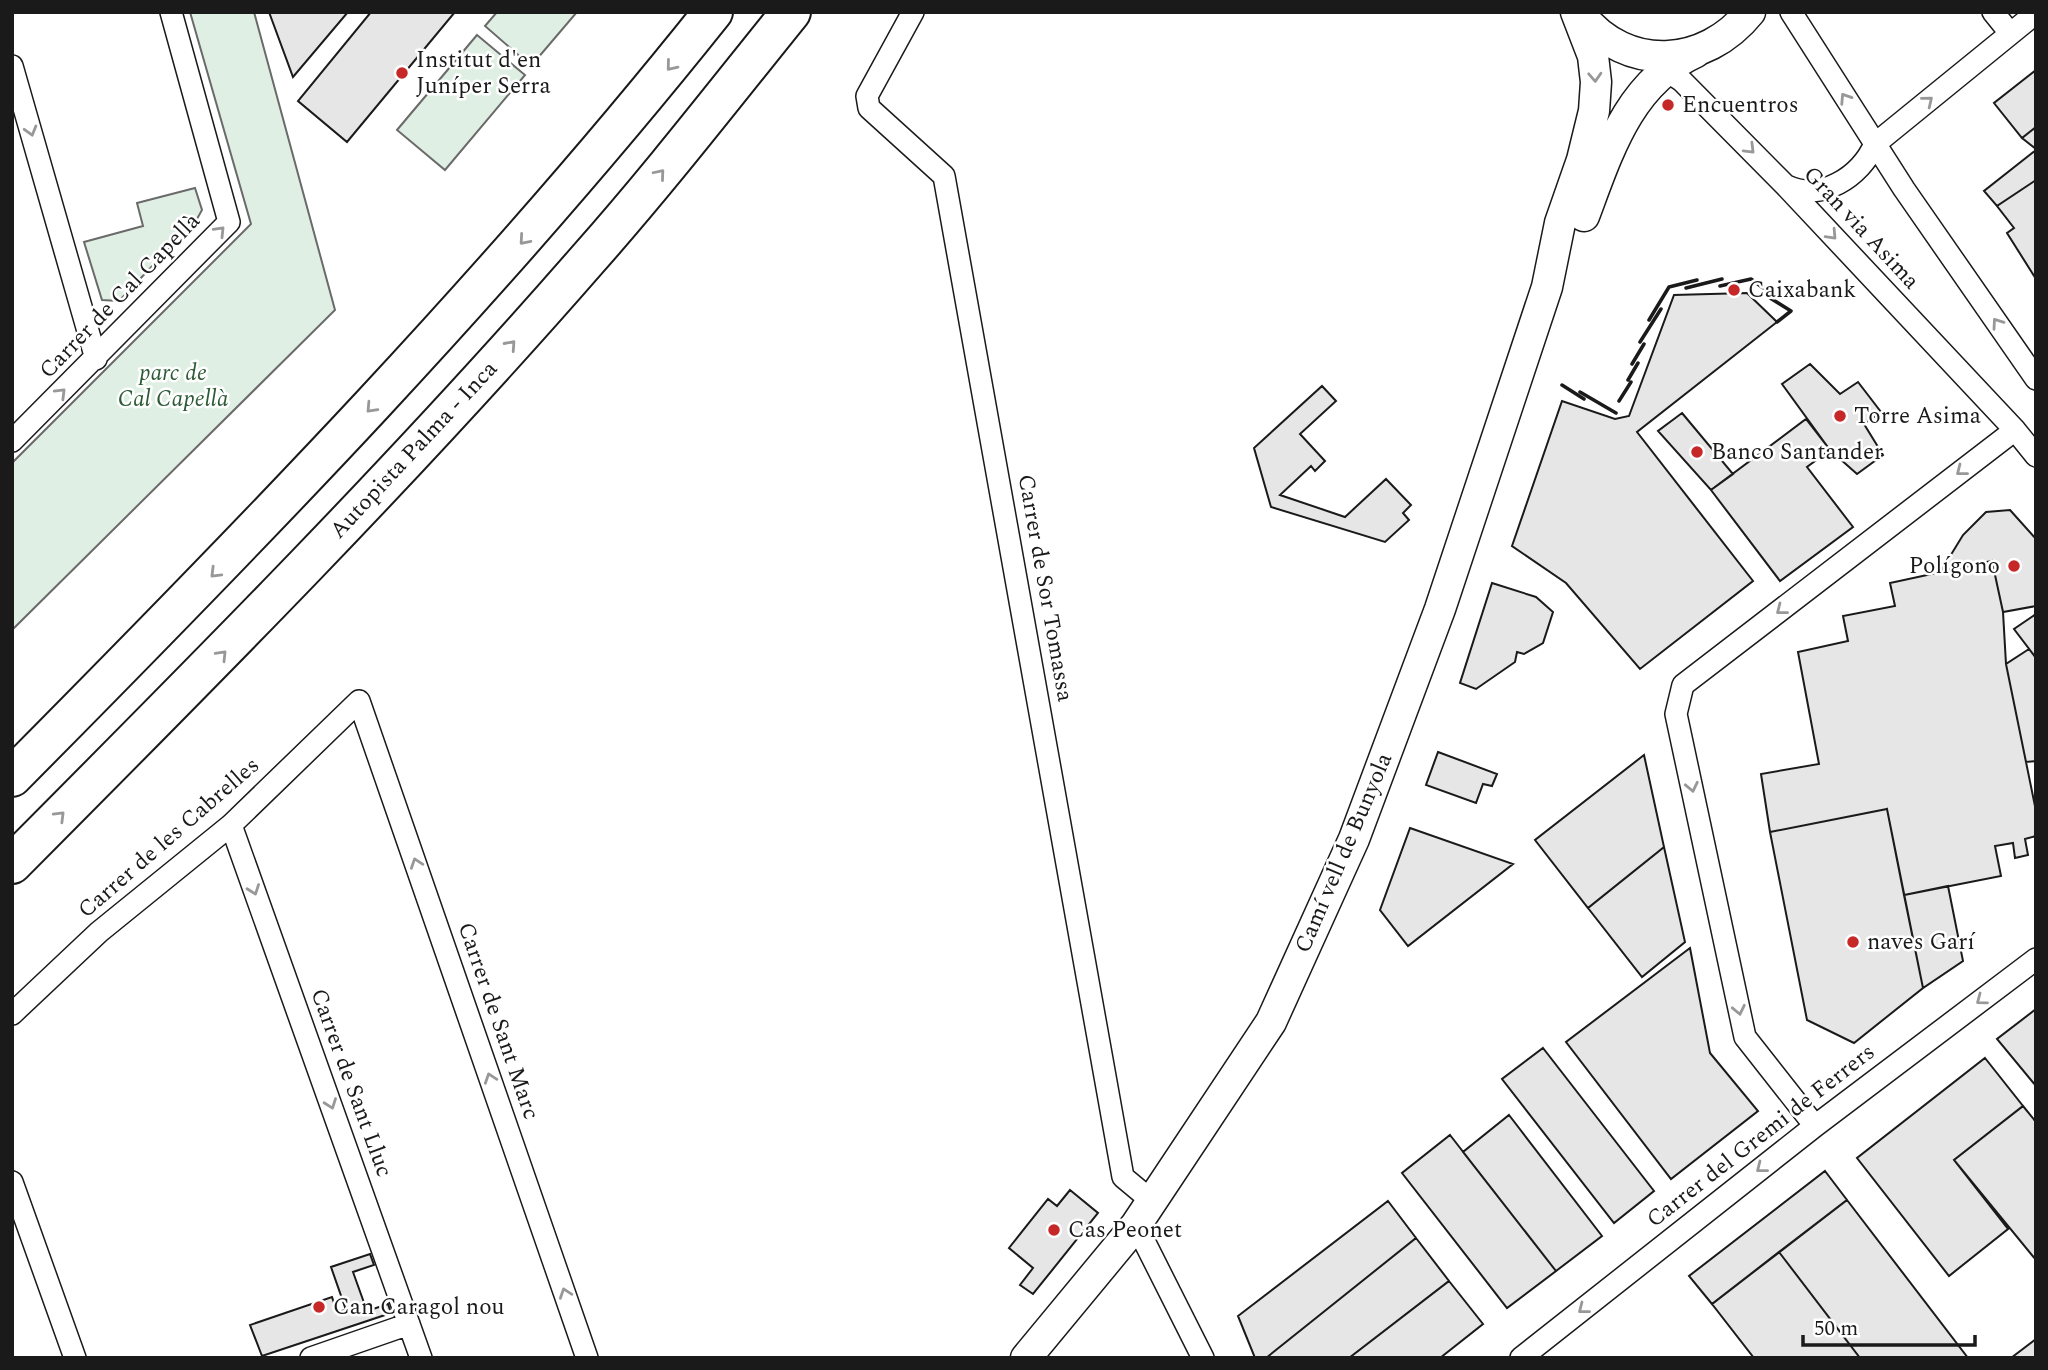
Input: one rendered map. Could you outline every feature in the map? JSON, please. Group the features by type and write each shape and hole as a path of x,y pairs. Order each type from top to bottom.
{"highway":[{"path":"12,777 246,542 438,337 586,168 713,12"},
{"name":"Autopista Palma - Inca","path":"12,864 206,671 465,396 590,258 791,12"}],"main road":[{"path":"1578,12 1605,39 1634,52 1661,57 1696,52"},
{"path":"1547,287 1560,223 1582,160 1596,96 1593,56 1578,12"},
{"path":"1547,287 1579,229 1623,122 1642,93 1665,68 1728,36 1750,12"},
{"name":"Camí vell de Bunyola","path":"1026,1358 1144,1213 1271,1022 1354,839 1440,609 1547,287"}],"street":[{"name":"Carrer de Cal Capellà","path":"12,441 229,222 171,12"},
{"name":"Carrer de Sor Tomassa","path":"913,12 867,96 869,108 944,176 1124,1177 1144,1213"},
{"name":"Gran via Asima","path":"1791,12 1875,144 2036,379"},
{"path":"1993,12 2010,33"},
{"path":"1785,185 1810,192 1831,188 1863,163 1875,144 2036,13"},
{"name":"Gran via Asima","path":"1634,52 1665,68 1682,81 1785,185 2015,430 2036,456"},
{"path":"12,66 96,359"},
{"path":"1815,1126 1745,1037 1676,714 1683,685 2015,430"},
{"name":"Carrer de les Cabrelles","path":"12,1014 99,932 231,825 359,701"},
{"name":"Carrer de Sant Marc","path":"359,701 587,1358"},
{"name":"Carrer de Sant Lluc","path":"231,825 421,1358"},
{"name":"Carrer del Gremi de Ferrers","path":"1521,1358 1815,1126 2036,959"},
{"path":"12,1182 75,1358"},
{"path":"1144,1213 1203,1358"},
{"path":"311,1358 410,1324"}],"green space":[{"name":"parc de Cal Capellà","path":"190,12 254,12 335,310 12,630 12,463 251,224"},
{"path":"497,12 577,12 531,66 485,26"},
{"path":"477,35 525,75 445,170 397,130"},
{"path":"195,188 202,210 197,219 119,301 102,300 84,242 143,226 137,203"}],"building":[{"path":"269,12 348,12 293,77"},
{"path":"371,12 455,12 347,142 298,101"},
{"path":"2036,70 2036,127 2022,138 1994,103"},
{"path":"2036,127 2036,149 2022,138"},
{"path":"2036,150 2036,180 1997,206 1984,191"},
{"path":"2036,180 2036,279 2007,233 2014,228 1997,206"},
{"path":"1747,293 1777,322 1637,432 1753,581 1640,669 1566,583 1512,546 1562,401 1615,419 1629,416 1674,295"},
{"name":"Torre Asima","path":"1810,364 1840,394 1858,382 1881,412 1864,424 1883,455 1857,474 1830,450 1782,384"},
{"path":"1322,386 1336,401 1300,434 1325,461 1315,471 1311,466 1280,495 1345,517 1386,479 1411,505 1403,513 1409,520 1385,542 1271,507 1254,448"},
{"name":"Banco Santander","path":"1682,413 1733,474 1711,490 1658,431"},
{"path":"1806,419 1830,450 1807,467 1853,527 1780,581 1711,490"},
{"name":"Polígono","path":"2010,510 2036,539 2036,606 2003,612 1992,561 1941,571 1963,535 1986,512"},
{"path":"1992,561 2003,612 2006,664 2036,811 2036,836 2025,839 2028,855 2015,858 2013,843 1995,846 2001,876 1904,895 1887,809 1770,832 1761,774 1819,764 1798,652 1848,641 1843,616 1895,606 1890,583"},
{"path":"1492,583 1536,597 1553,612 1543,643 1524,654 1517,652 1515,662 1476,689 1460,683"},
{"path":"2036,614 2036,658 2014,629"},
{"path":"2029,649 2036,658 2036,761 2026,762 2006,664"},
{"path":"1438,752 1497,774 1492,786 1483,784 1476,803 1426,785"},
{"path":"1644,755 1664,847 1588,908 1535,840"},
{"name":"naves Garí","path":"1887,809 1923,988 1854,1043 1807,1020 1770,832"},
{"path":"1410,828 1513,864 1408,946 1380,910"},
{"path":"1664,847 1685,942 1642,977 1588,908"},
{"path":"1948,886 1963,961 1923,988 1904,895"},
{"path":"1690,948 1710,1053 1758,1111 1671,1179 1566,1042"},
{"path":"2036,1009 2036,1086 1997,1039"},
{"path":"1543,1048 1654,1191 1614,1223 1502,1079"},
{"path":"1985,1058 2023,1106 1954,1160 2008,1229 1949,1276 1857,1158"},
{"path":"2023,1106 2036,1122 2036,1260 1954,1160"},
{"path":"1509,1115 1602,1236 1556,1271 1463,1152"},
{"path":"1450,1135 1556,1271 1507,1308 1402,1173"},
{"path":"1825,1171 1847,1200 1712,1304 1689,1276"},
{"name":"Cas Peonet","path":"1070,1190 1098,1213 1033,1294 1020,1285 1033,1268 1009,1248 1048,1199 1057,1206"},
{"path":"1847,1200 1968,1358 1860,1358 1779,1252"},
{"path":"1388,1201 1416,1238 1266,1358 1255,1358 1238,1316"},
{"path":"1416,1238 1449,1281 1349,1358 1266,1358"},
{"path":"1779,1252 1860,1358 1754,1358 1712,1304"},
{"name":"Can Caragol nou","path":"370,1254 374,1265 353,1272 367,1311 388,1304 391,1313 262,1356 250,1325 332,1297 337,1312 346,1310 331,1267"},
{"path":"1449,1281 1483,1324 1440,1358 1349,1358"},
{"path":"2036,1339 2036,1358 2011,1358"}],"wall":[{"path":"1686,288 1722,279"},
{"path":"1720,286 1751,279 1766,290"},
{"path":"1649,320 1669,287 1697,280"},
{"path":"1762,293 1791,311 1777,322"},
{"path":"1640,342 1661,309"},
{"path":"1632,364 1644,344"},
{"path":"1628,380 1638,363"},
{"path":"1619,401 1631,382"},
{"path":"1562,385 1584,399"},
{"path":"1580,392 1616,413"}],"place":[{"name":"Institut d'en Juníper Serra","path":"402,73"},
{"name":"Encuentros","path":"1668,105"},
{"name":"Caixabank","path":"1734,290"},
{"name":"Torre Asima","path":"1840,416"},
{"name":"Banco Santander","path":"1697,452"},
{"name":"Polígono","path":"2014,566"},
{"name":"naves Garí","path":"1853,942"},
{"name":"Cas Peonet","path":"1054,1230"},
{"name":"Can Caragol nou","path":"319,1307"}]}
